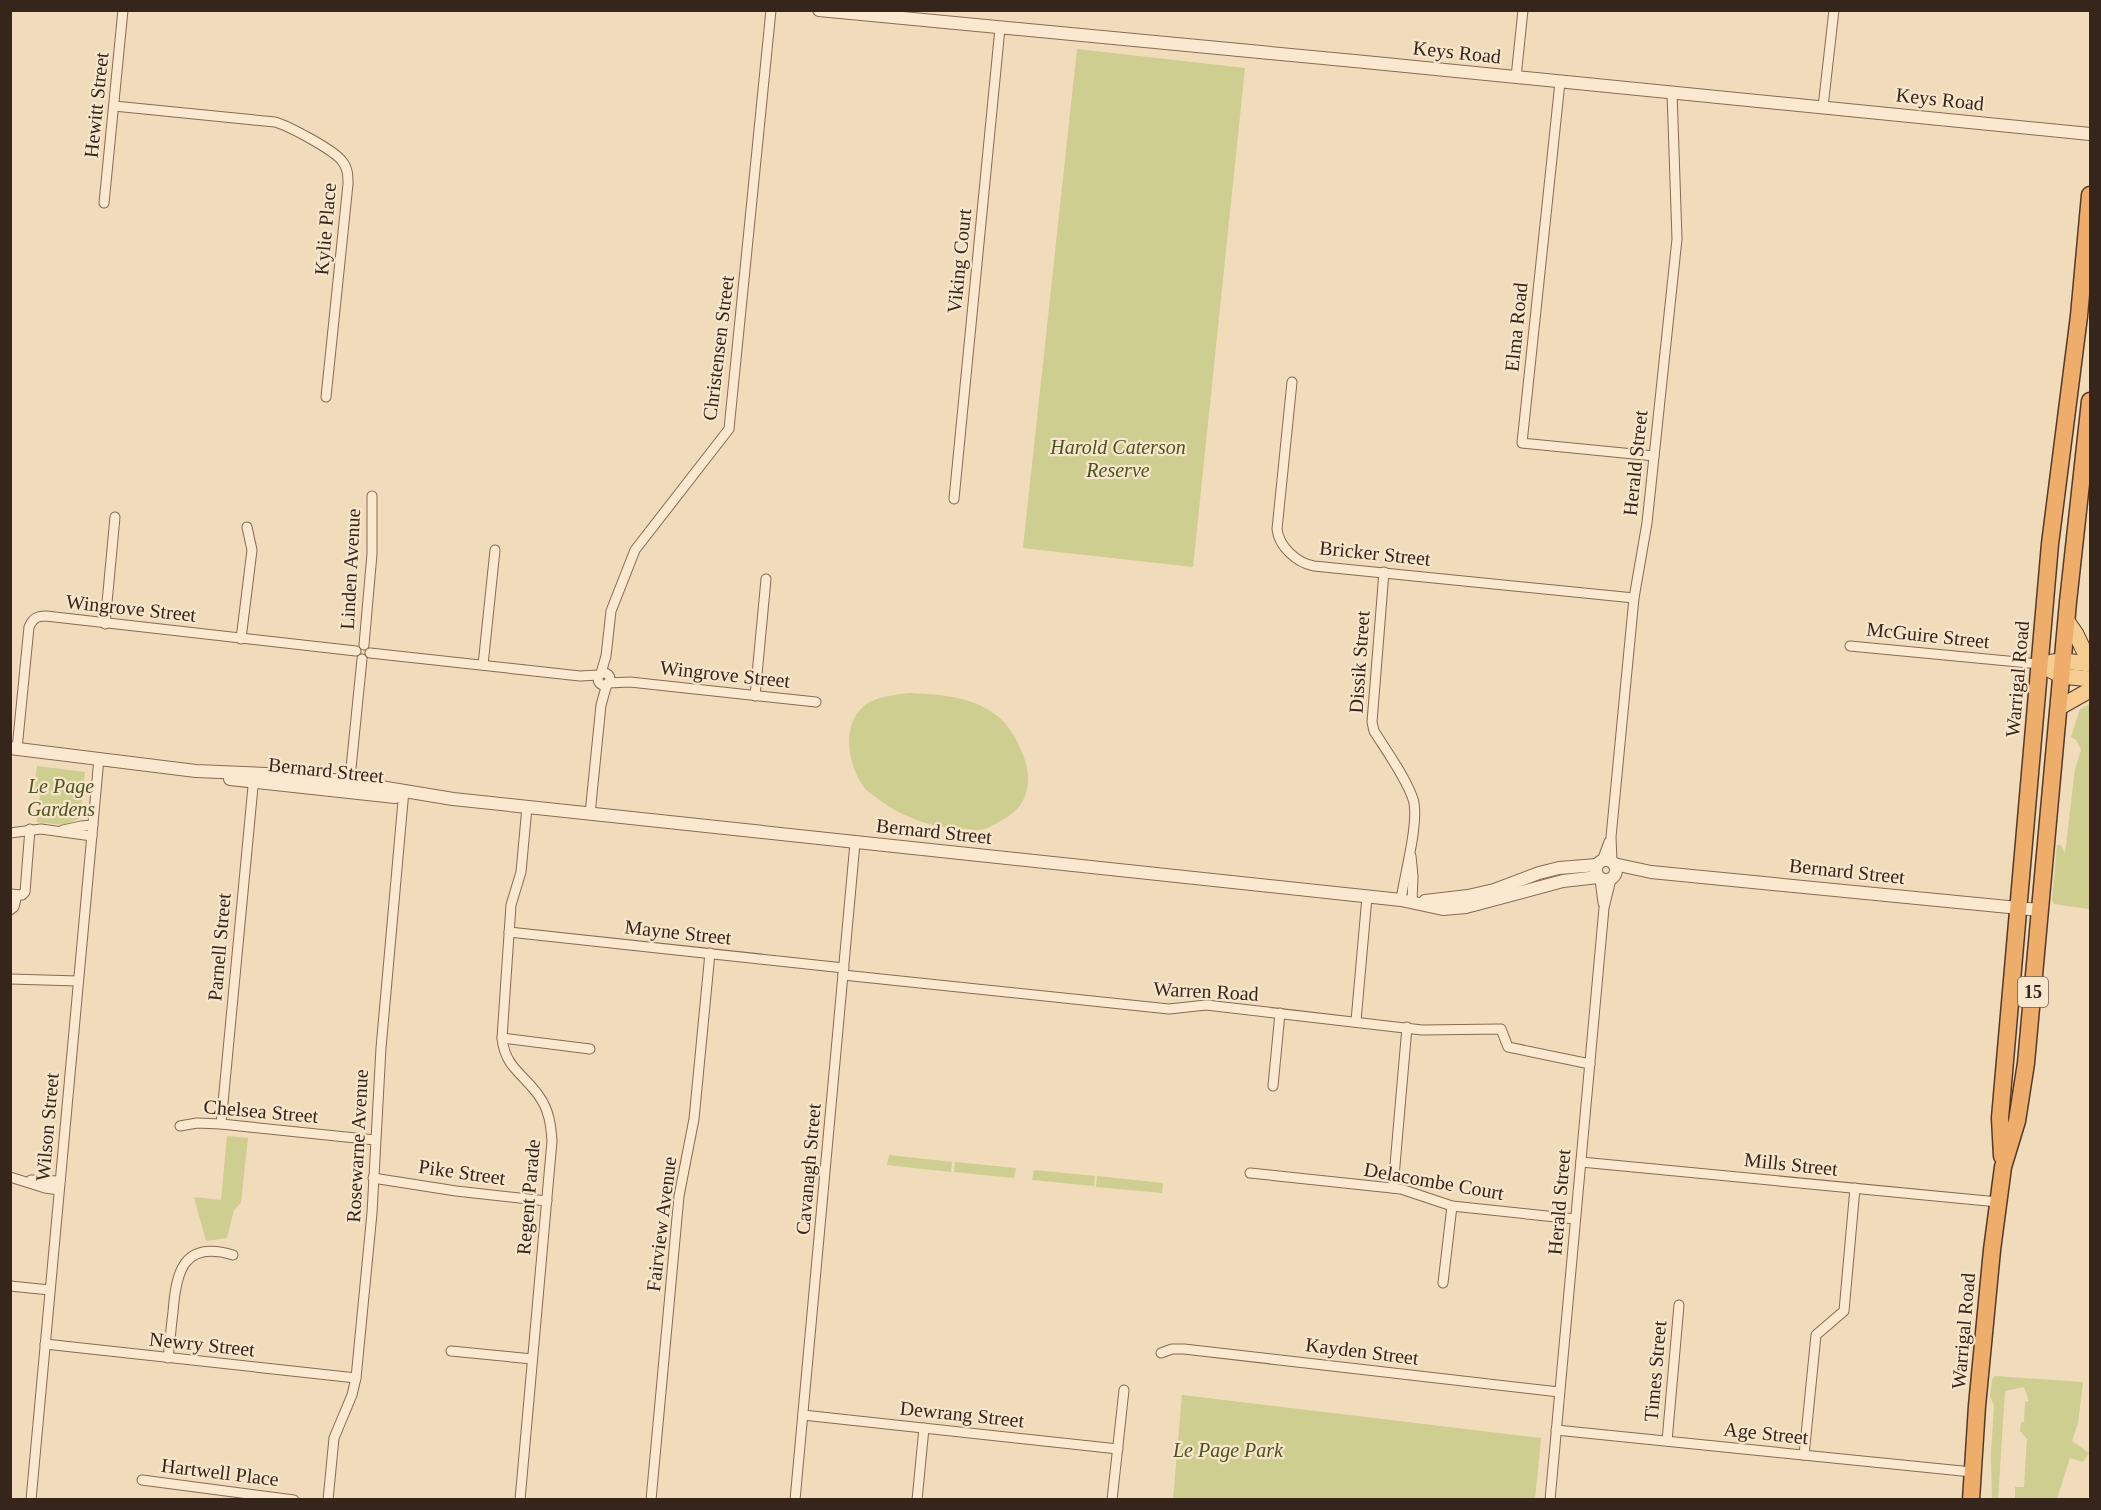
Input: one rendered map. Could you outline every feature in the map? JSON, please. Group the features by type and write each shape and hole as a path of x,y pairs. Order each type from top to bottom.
{"highway":[{"name":"Warrigal Road","path":"2003,1167 2000,1118 2039,664 2055,498 2079,316 2091,195"},
{"name":"Warrigal Road","path":"1971,1500 1988,1284 2003,1167 2017,1121 2024,1074 2079,498 2091,401"}],"main road":[{"path":"2063,669 2090,664 2076,634 2067,621"},
{"path":"2039,664 2063,669 2091,679"},
{"path":"2060,707 2091,690"}],"street":[{"name":"Hewitt Street","path":"104,203 123,10"},
{"name":"Christensen Street","path":"590,814 611,611 636,550 729,429 771,10"},
{"path":"1516,78 1523,10"},
{"path":"1823,107 1834,10"},
{"name":"Keys Road","path":"824,11 2091,134"},
{"name":"Viking Court","path":"954,499 1000,28"},
{"name":"Elma Road","path":"1560,82 1522,443 1654,456"},
{"name":"Herald Street","path":"1550,1500 1606,870 1634,598 1647,523 1677,239 1672,92"},
{"name":"Kylie Place","path":"114,106 275,122 297,132 341,160 348,174 348,184 326,397"},
{"name":"Bricker Street","path":"1292,382 1277,525 1279,539 1296,558 1307,565 1634,598"},
{"name":"Linden Avenue","path":"350,786 363,654 357,647 364,645 372,555 372,496"},
{"path":"105,624 115,517"},
{"path":"242,639 252,550 247,527"},
{"path":"483,665 495,550"},
{"name":"Dissik Street","path":"1384,572 1372,722 1374,730 1413,799 1415,811 1411,851 1404,876 1407,901"},
{"path":"755,696 766,579"},
{"name":"Wingrove Street","path":"14,748 31,622 41,616 363,654 816,702"},
{"name":"McGuire Street","path":"1850,645 2039,664"},
{"name":"Bernard Street","path":"14,748 253,778 350,786 404,794 1407,901 1468,896 1494,890 1559,868 1651,872 2039,910"},
{"name":"Wilson Street","path":"31,1500 99,758"},
{"name":"Parnell Street","path":"221,1124 253,778"},
{"name":"Rosewarne Avenue","path":"328,1500 334,1438 352,1395 356,1378 373,1178 381,1048 404,794"},
{"name":"Regent Parade","path":"520,1500 552,1141 551,1123 539,1096 509,1063 502,1038 512,899 521,872 527,807"},
{"path":"61,831 93,825"},
{"path":"10,910 14,907 14,895 22,895 25,892 30,829"},
{"path":"10,833 30,829 92,836"},
{"name":"Cavanagh Street","path":"795,1500 855,843"},
{"path":"1356,1021 1367,897"},
{"name":"Mayne Street","path":"509,932 710,953 843,971"},
{"name":"Fairview Avenue","path":"651,1500 679,1196 694,1119 710,953"},
{"name":"Warren Road","path":"843,971 1169,1009 1206,1005 1422,1030 1502,1029 1508,1047 1590,1064"},
{"path":"10,979 78,981"},
{"path":"1273,1086 1280,1013"},
{"path":"1393,1188 1407,1027"},
{"path":"502,1038 590,1049"},
{"name":"Chelsea Street","path":"180,1126 197,1123 221,1124 375,1140"},
{"name":"Mills Street","path":"1581,1162 1998,1202"},
{"name":"Delacombe Court","path":"1250,1173 1393,1188 1406,1190 1452,1206 1575,1219"},
{"path":"10,1178 60,1186"},
{"name":"Pike Street","path":"373,1178 456,1191 547,1201"},
{"path":"1804,1455 1816,1335 1844,1311 1855,1188"},
{"path":"1443,1283 1452,1206"},
{"path":"168,1358 175,1286 179,1272 188,1260 202,1253 216,1251 232,1255"},
{"path":"10,1286 50,1290"},
{"name":"Times Street","path":"1667,1441 1679,1305"},
{"name":"Newry Street","path":"45,1344 356,1378"},
{"name":"Kayden Street","path":"1161,1353 1172,1349 1184,1349 1559,1392"},
{"path":"451,1351 532,1359"},
{"path":"1112,1500 1124,1390"},
{"name":"Dewrang Street","path":"803,1415 1118,1449"},
{"path":"917,1500 924,1428"},
{"name":"Age Street","path":"1556,1430 1972,1472"},
{"name":"Hartwell Place","path":"142,1480 294,1500"}],"green space":[{"name":"Harold Caterson Reserve","path":"1077,49 1245,68 1193,567 1023,548"},
{"path":"910,693 944,696 975,703 1001,719 1012,732 1022,752 1028,779 1027,790 1022,801 1006,818 982,830 941,827 918,821 897,811 864,788 854,767 849,746 849,735 856,715 873,700"},
{"path":"2090,704 2089,909 2054,904 2052,900 2057,845 2061,845 2065,853 2075,769 2081,750 2076,740 2071,737 2080,709"},
{"name":"Le Page Gardens","path":"37,766 85,772 80,818 64,825 37,822 40,795 33,794"},
{"path":"227,1136 248,1138 241,1203 234,1210 227,1238 206,1241 194,1197 221,1200"},
{"path":"889,1155 952,1162 951,1172 887,1165"},
{"path":"955,1162 1016,1168 1014,1178 954,1172"},
{"path":"1034,1170 1095,1176 1094,1186 1032,1180"},
{"path":"1097,1176 1163,1183 1162,1193 1096,1187"},
{"path":"1995,1376 2083,1382 2078,1423 2072,1441 2089,1453 2083,1462 2070,1458 2057,1499 2015,1499 2015,1487 2024,1487 2027,1439 2020,1431 2021,1422 2024,1422 2025,1402 2029,1401 2024,1387 2005,1391 1998,1499 1992,1499 1991,1454 1994,1406 1990,1396 1992,1380"},
{"name":"Le Page Park","path":"1182,1395 1541,1438 1535,1499 1173,1499"}]}
